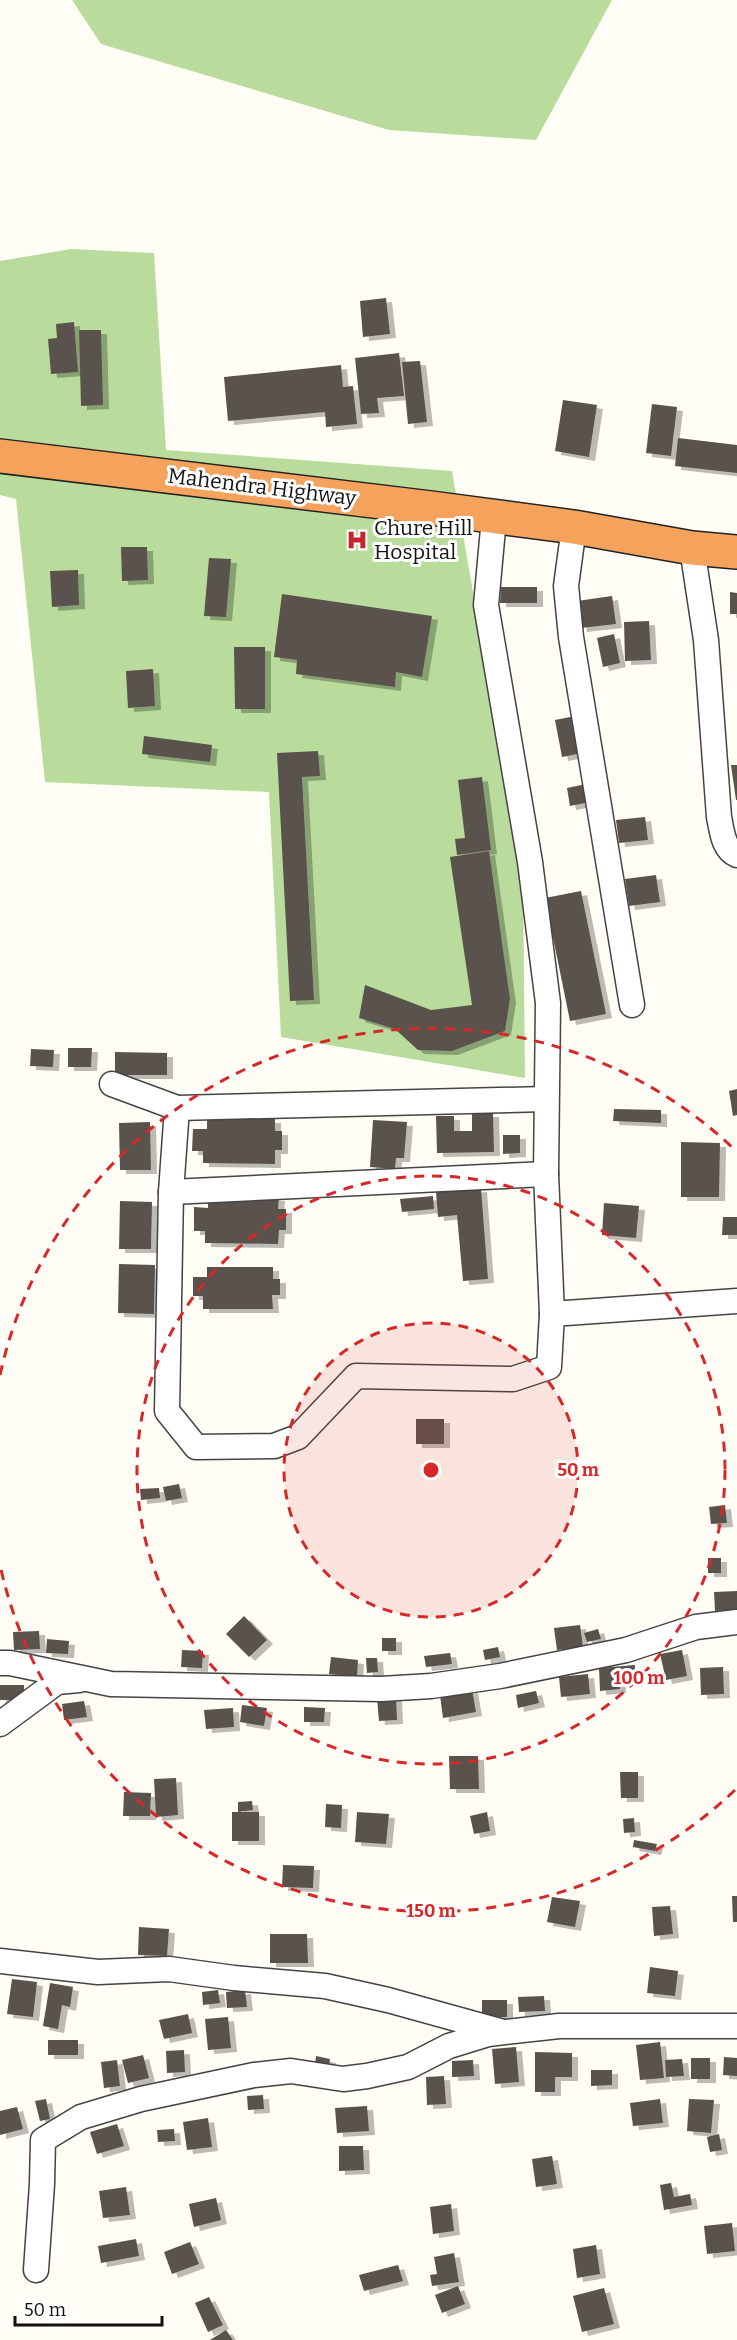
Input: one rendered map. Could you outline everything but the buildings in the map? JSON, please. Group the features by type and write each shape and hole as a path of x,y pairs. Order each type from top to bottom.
{"highway":[{"name":"Mahendra Highway","path":"0,456 419,506 494,518 574,527 692,548 737,552"}],"street":[{"path":"177,1108 171,1192 167,1411 196,1447 274,1446 297,1437 356,1376 513,1379 549,1367 552,1314 546,1174 548,1003 530,862 486,605 494,518"},
{"path":"574,527 566,586 571,637 632,1005"},
{"path":"692,548 706,640 719,817 724,841 732,853 737,855"},
{"path":"112,1084 177,1108 546,1099"},
{"path":"171,1192 546,1174"},
{"path":"552,1314 737,1301"},
{"path":"0,1663 10,1663 111,1684 381,1689 431,1686 500,1676 626,1650 696,1628 737,1622"},
{"path":"0,1724 57,1682 85,1679"},
{"path":"0,1961 99,1972 169,1969 234,1978 325,1986 388,2000 503,2032"},
{"path":"36,2270 43,2140 81,2117 141,2099 254,2075 291,2071 343,2079 367,2076 408,2067 449,2046 488,2034 559,2026 737,2026"}],"green space":[{"path":"72,0 612,0 536,140 389,130 101,44"},
{"path":"71,249 154,253 166,450 452,471 523,880 525,1078 281,1037 269,792 45,782 16,499 0,495 0,261"}],"place":[{"name":"Chure Hill Hospital","path":"357,540"}]}
